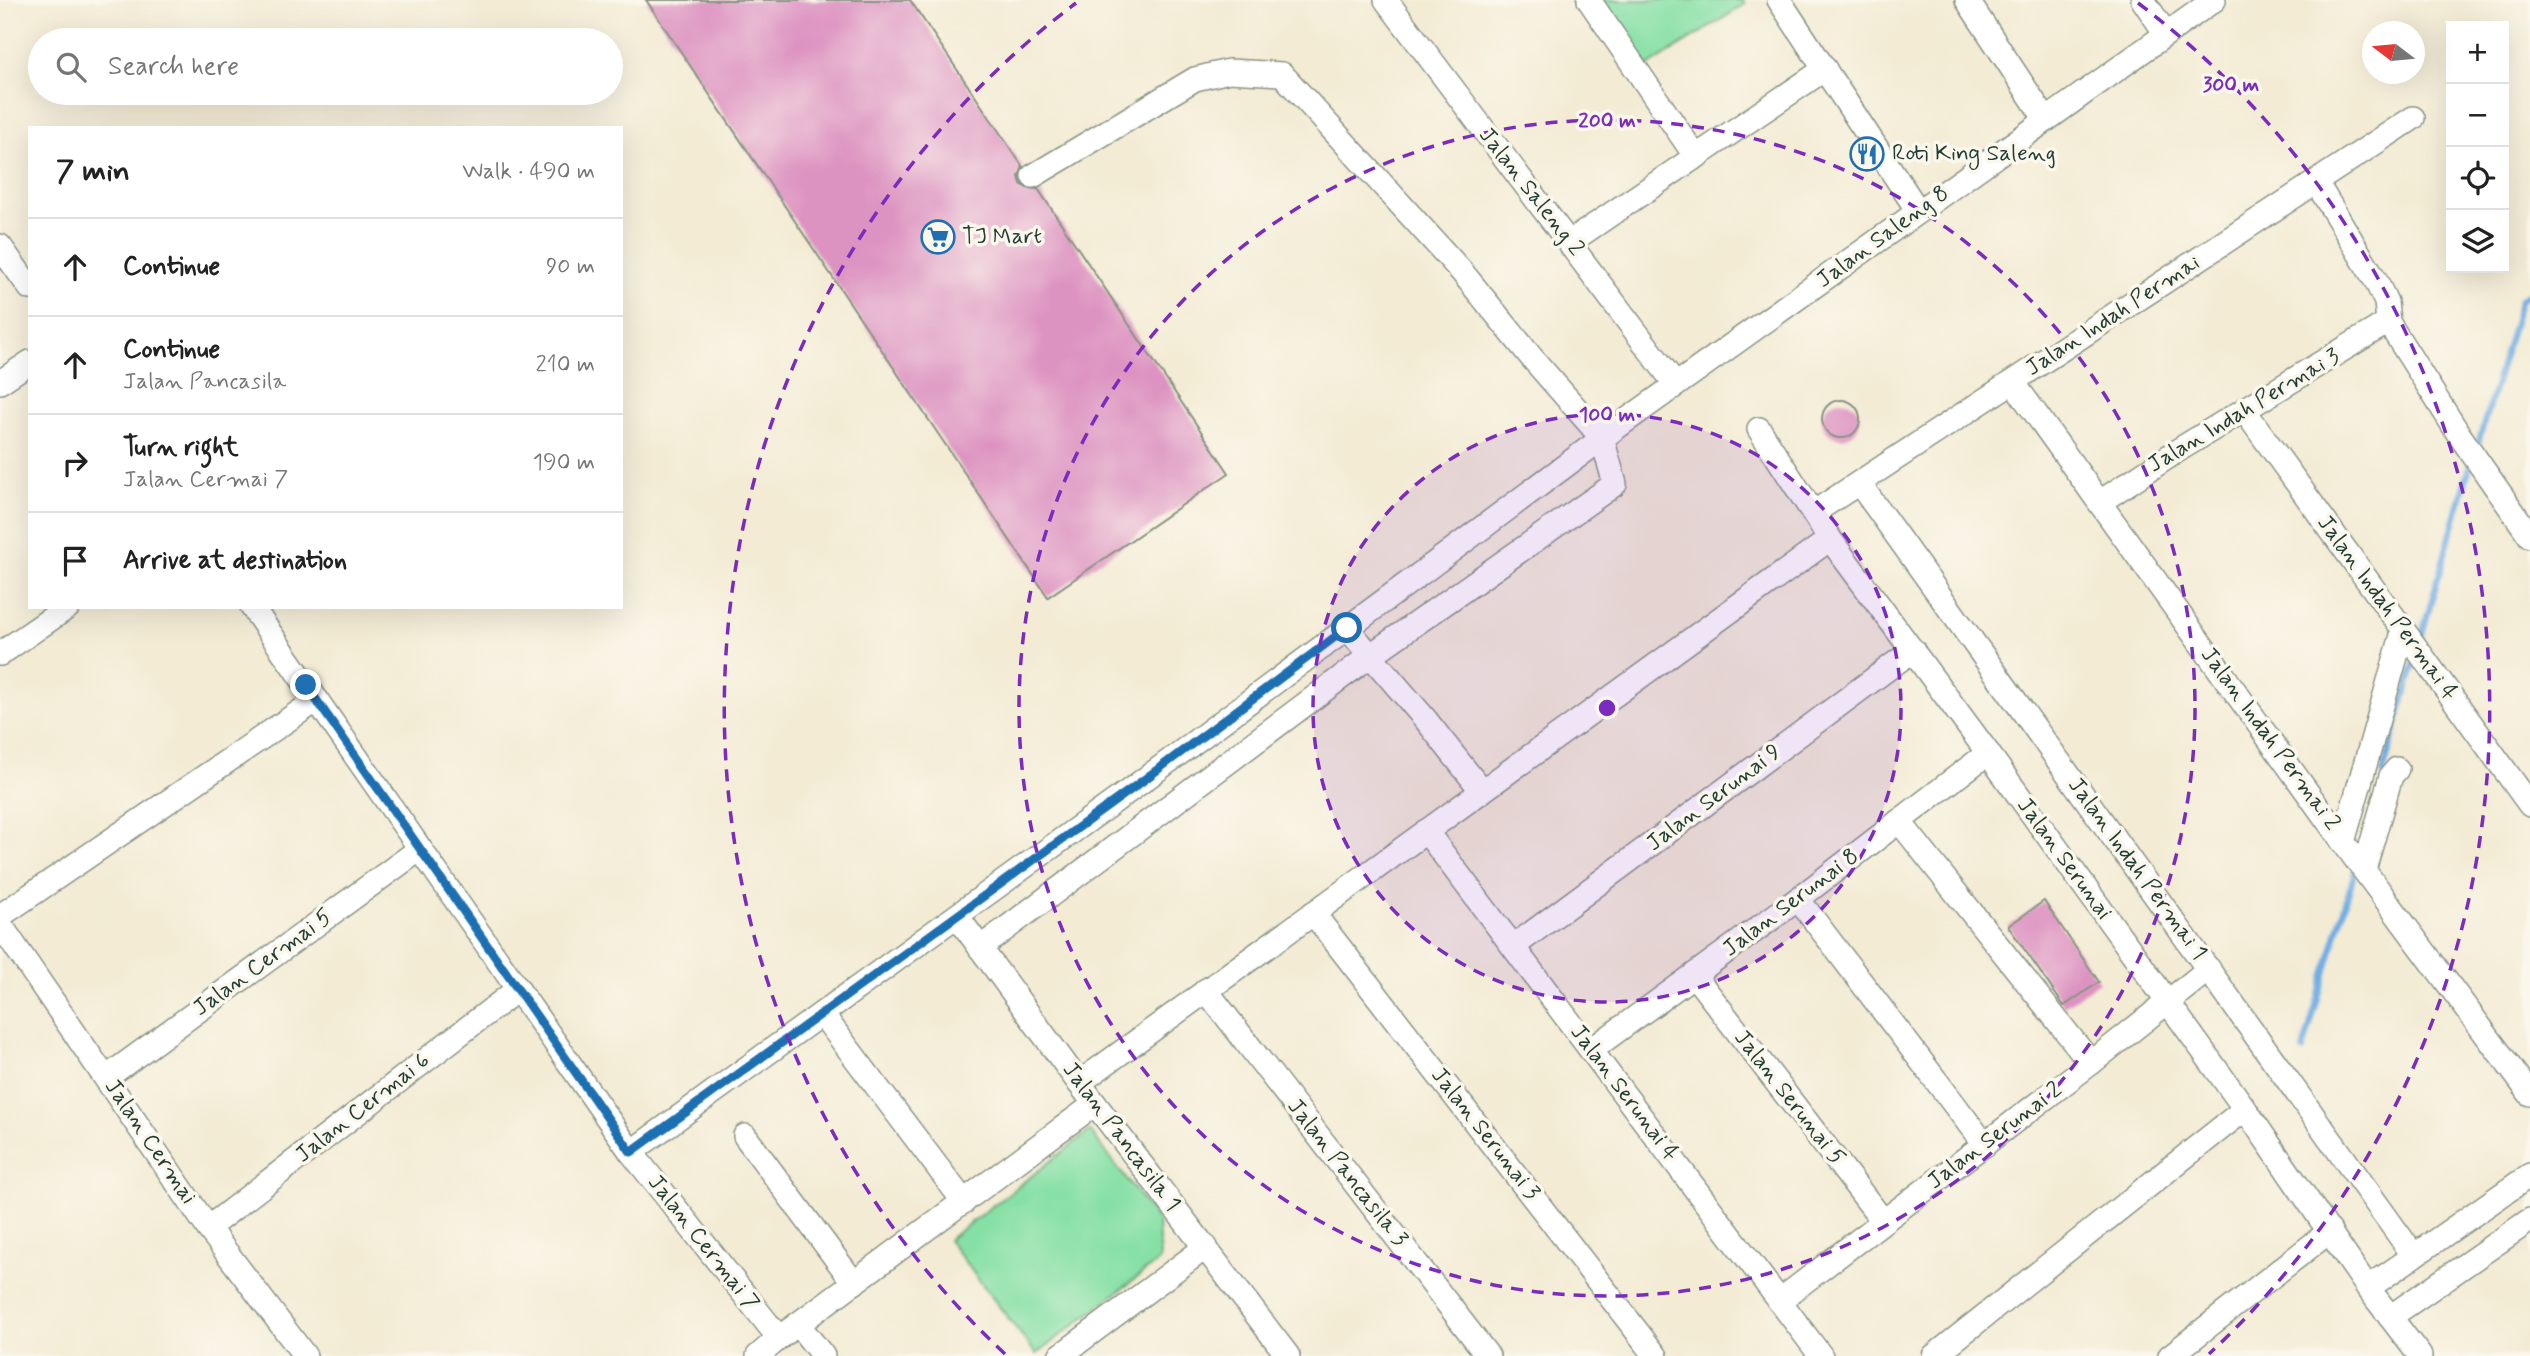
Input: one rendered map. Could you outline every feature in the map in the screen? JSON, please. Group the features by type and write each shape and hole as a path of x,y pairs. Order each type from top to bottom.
{"street":[{"name":"Jalan Saleng 2","path":"1386,0 1676,385"},
{"path":"1589,0 1696,157"},
{"path":"1779,0 1919,211"},
{"path":"1967,0 2046,120"},
{"path":"2143,0 2166,34"},
{"name":"Jalan Saleng 8","path":"631,1152 1137,785 1611,432 2214,0"},
{"path":"1570,242 1825,69"},
{"path":"980,948 1371,655 1615,484 1611,432 1532,358 1462,272 1282,74 1229,71 1195,79 1033,176"},
{"name":"Jalan Indah Permai","path":"1813,513 2413,118"},
{"path":"2316,182 2376,281 2386,302 2388,322 2486,476 2530,536"},
{"path":"0,246 28,285"},
{"name":"Jalan Indah Permai 3","path":"2100,502 2388,322"},
{"path":"0,382 28,363"},
{"name":"Jalan Indah Permai 2","path":"2013,382 2343,842 2530,1094"},
{"name":"Jalan Indah Permai 4","path":"2244,410 2530,805"},
{"name":"Jalan Serunai","path":"1759,429 1830,539 1988,753 2245,1109 2368,1288 2420,1356"},
{"name":"Jalan Indah Permai 1","path":"1859,483 2414,1256"},
{"path":"1079,1083 1830,539"},
{"path":"0,654 65,609"},
{"name":"Jalan Cermai 7","path":"253,609 631,1152 779,1338"},
{"path":"1347,628 1482,791"},
{"path":"2343,842 2412,642"},
{"name":"Jalan Serunai 9","path":"1514,946 1913,650"},
{"path":"0,916 317,701"},
{"name":"Jalan Serunai 8","path":"1591,1050 1798,899 1988,753"},
{"path":"2364,870 2391,776 2397,769"},
{"path":"1137,785 1158,815"},
{"path":"1899,821 2091,1063"},
{"name":"Jalan Serunai 4","path":"1426,831 1821,1356"},
{"name":"Jalan Cermai 5","path":"107,1077 420,849"},
{"path":"1798,899 1985,1145"},
{"name":"Jalan Serunai 3","path":"1313,913 1657,1356"},
{"name":"Jalan Pancasila 1","path":"957,916 1079,1083 1288,1356"},
{"name":"Jalan Cermai","path":"0,924 208,1228 304,1356"},
{"name":"Jalan Serunai 2","path":"1779,1301 2209,970"},
{"name":"Jalan Serunai 5","path":"1694,975 1883,1222"},
{"name":"Jalan Cermai 6","path":"208,1228 518,989"},
{"name":"Jalan Pancasila 3","path":"1206,990 1488,1356"},
{"path":"822,1014 964,1202"},
{"path":"758,1356 1095,1104"},
{"path":"1934,1356 2245,1109"},
{"path":"745,1136 854,1283"},
{"path":"2368,1288 2530,1175"},
{"path":"2390,1317 2530,1220"},
{"path":"2170,1356 2330,1231"},
{"path":"1060,1356 1206,1247"},
{"path":"798,1324 823,1356"}],"green space":[{"path":"1596,0 1742,0 1745,4 1641,71"},
{"path":"1090,1131 1158,1221 1160,1260 1036,1354 948,1240"}],"building":[{"name":"TJ Mart","path":"646,0 910,0 1023,167 1019,176 1021,184 1027,188 1038,189 1229,473 1048,597"},
{"path":"1841,400 1854,406 1860,419 1854,432 1841,438 1828,432 1822,419 1828,406"},
{"path":"2044,901 2099,982 2064,1006 2008,926"}],"waterway":[{"path":"2476,450 2521,299 2530,293"},
{"path":"2420,641 2471,463"},
{"path":"2383,773 2415,659"},
{"path":"2303,1050 2356,867"}],"place":[{"name":"Roti King Saleng","path":"1867,154"},
{"name":"TJ Mart","path":"938,237"}],"route":[{"path":"306,685 631,1152 1137,785 1347,628"}]}
